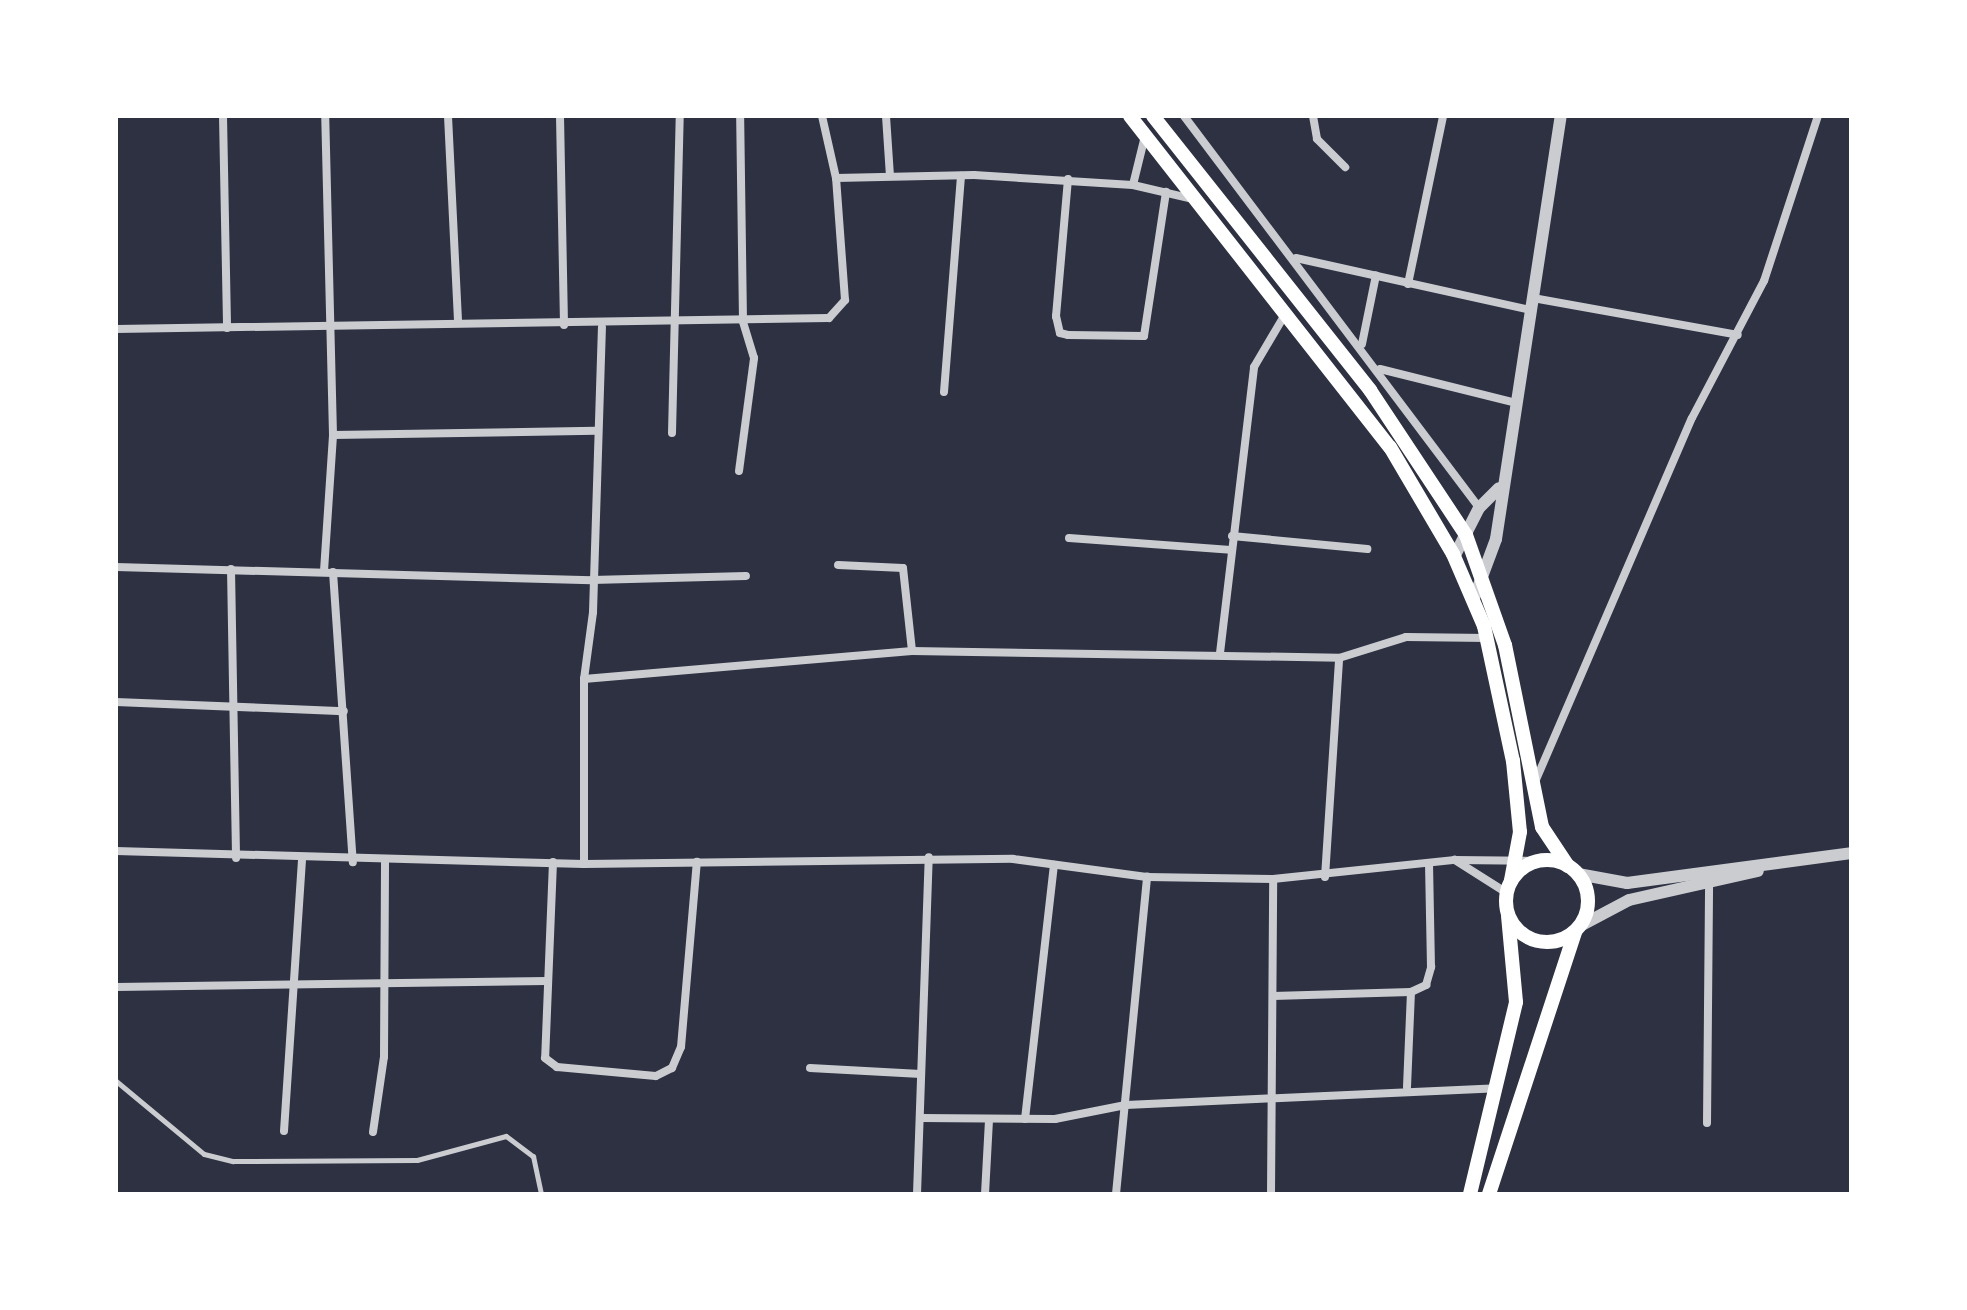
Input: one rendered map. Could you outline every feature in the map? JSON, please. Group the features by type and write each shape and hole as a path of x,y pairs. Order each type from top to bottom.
{"main road":[{"path":"1130,116 1201,200 1284,316 1390,447 1454,557 1487,638 1519,803 1516,860 1509,887 1508,916 1516,1002 1498,1088 1470,1194"},
{"path":"1153,116 1370,390 1466,535 1508,660 1542,827 1573,870 1589,900 1489,1194"},
{"path":"1509,887 1541,861 1573,870"},
{"path":"1508,916 1537,942 1578,929"}],"street":[{"path":"223,116 227,328"},
{"path":"325,116 333,435 329,571 344,711 353,862"},
{"path":"448,116 458,323"},
{"path":"560,116 564,325"},
{"path":"672,433 678,324 680,116"},
{"path":"739,471 754,358 743,321 740,116"},
{"path":"116,329 331,323 602,327 840,313 836,178 822,116"},
{"path":"886,116 890,176"},
{"path":"1184,116 1362,344 1479,508"},
{"path":"1313,116 1317,139 1345,167"},
{"path":"1408,284 1443,116"},
{"path":"1473,601 1496,539 1499,488 1516,403 1561,116"},
{"path":"1533,787 1692,418 1738,335 1780,238 1818,116"},
{"path":"1133,185 1145,136"},
{"path":"836,178 961,176 1068,179 1133,185 1201,200"},
{"path":"944,392 961,176"},
{"path":"1068,179 1056,316 1060,333 1068,335 1144,336 1166,192"},
{"path":"1296,258 1408,284 1738,335"},
{"path":"1362,344 1376,275"},
{"path":"1220,653 1256,354 1284,316"},
{"path":"584,864 584,679 592,580 602,327"},
{"path":"1379,369 1516,403"},
{"path":"333,435 596,431"},
{"path":"1454,557 1479,508 1499,488"},
{"path":"1232,536 1367,549"},
{"path":"1069,538 1231,550"},
{"path":"838,565 903,568 912,651"},
{"path":"116,567 592,580 746,576"},
{"path":"231,569 236,858"},
{"path":"584,679 912,651 1220,653 1339,658 1406,637 1487,638"},
{"path":"1325,877 1339,658"},
{"path":"116,702 344,711"},
{"path":"116,851 302,861 584,864 929,857 1054,865 1147,877 1273,879 1325,877 1455,860 1541,861"},
{"path":"1573,870 1627,883 1851,853"},
{"path":"917,1194 929,857"},
{"path":"1455,860 1509,887"},
{"path":"284,1131 302,861"},
{"path":"373,1132 385,984 385,862"},
{"path":"553,862 543,1050 551,1064 656,1076 672,1068 681,1047 697,862"},
{"path":"1578,929 1629,900 1788,863"},
{"path":"1273,996 1411,992 1431,974 1429,864"},
{"path":"1025,1119 1054,865"},
{"path":"1116,1194 1147,877"},
{"path":"1271,1194 1273,879"},
{"path":"1707,1123 1709,883"},
{"path":"116,987 547,981"},
{"path":"1407,1087 1411,992"},
{"path":"810,1068 921,1074"},
{"path":"921,1118 1025,1119 1126,1105 1407,1087 1498,1088"},
{"path":"985,1194 989,1119"}],"lane":[{"path":"116,1081 204,1154 233,1161 417,1160 506,1136 533,1156 541,1194"}]}
